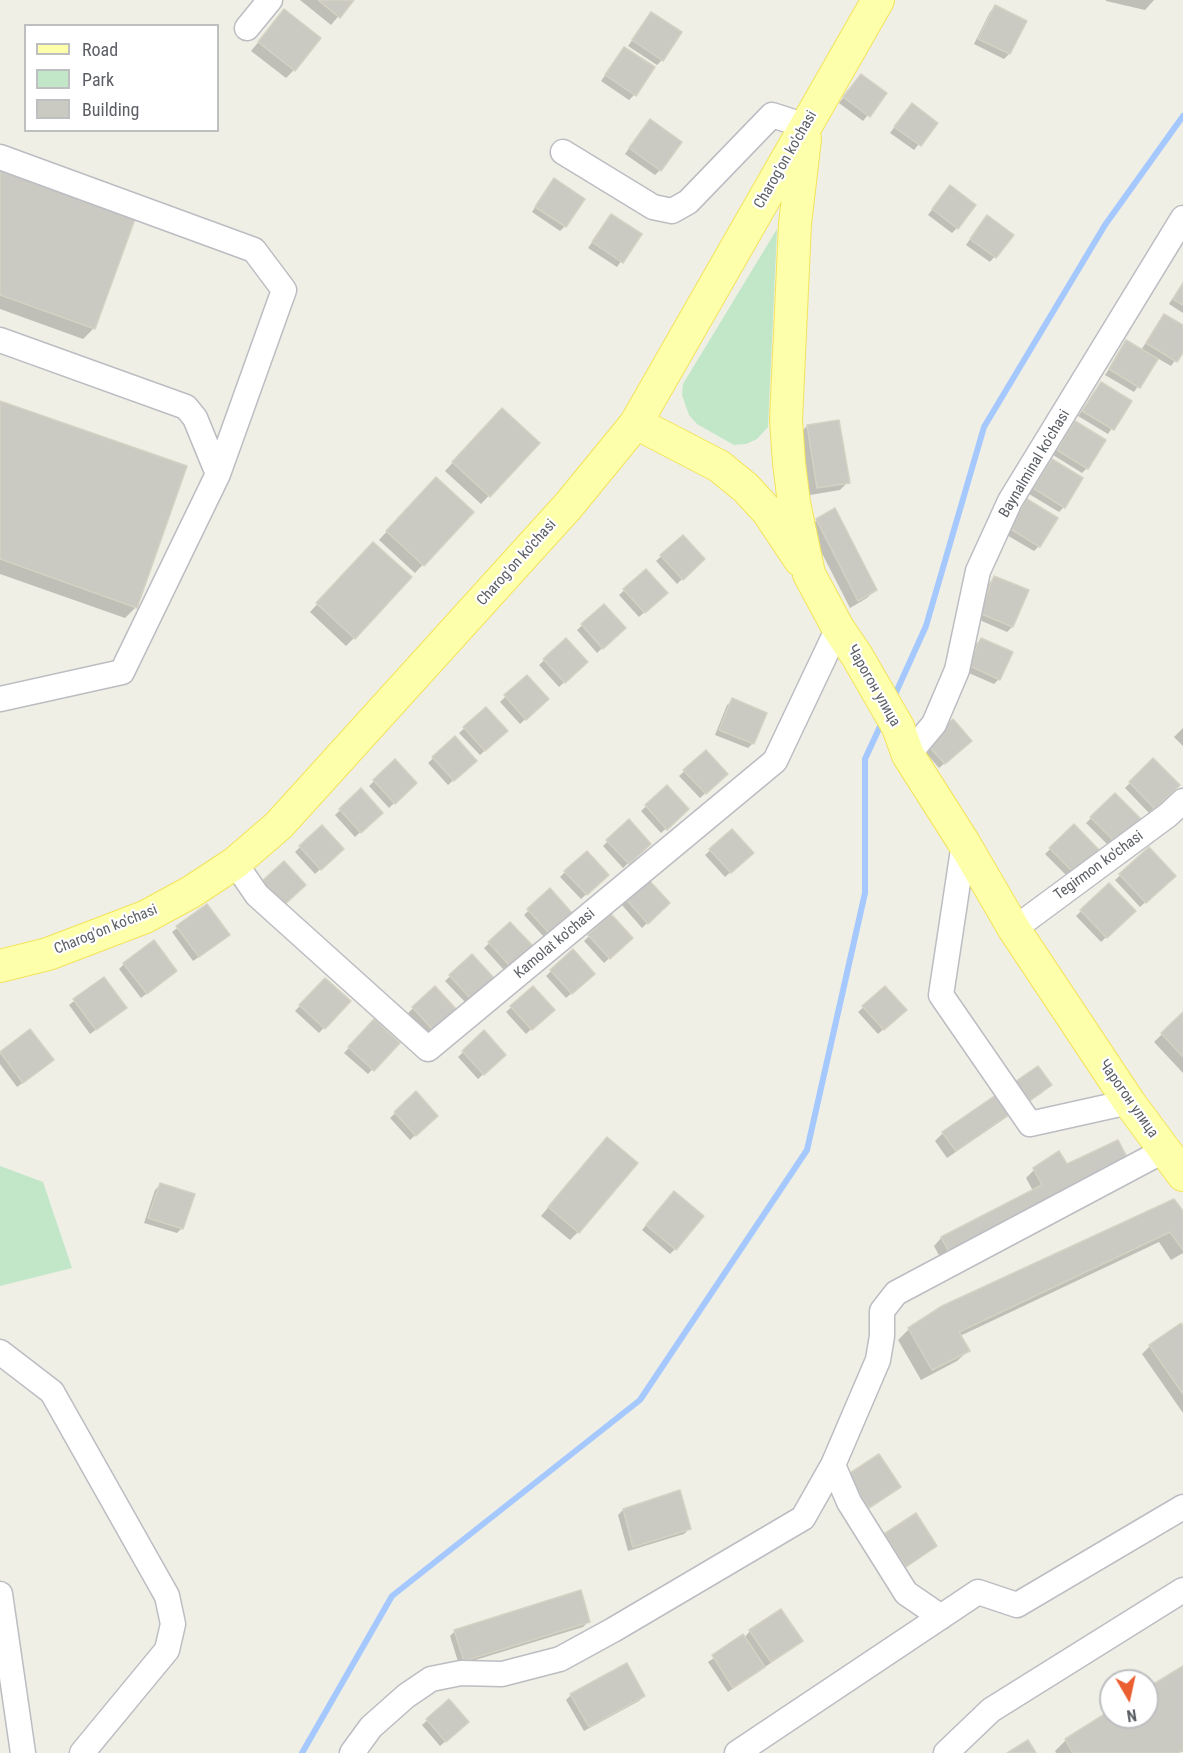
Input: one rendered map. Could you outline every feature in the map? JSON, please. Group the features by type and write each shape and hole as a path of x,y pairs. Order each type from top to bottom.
{"main road":[{"name":"Charog'on ko'chasi","path":"0,966 48,954 145,916 190,892 235,862 279,825 295,808 569,505 636,423 878,0"},
{"name":"Чарогон улица","path":"806,126 795,224 786,420 794,503 809,574 838,628 875,687 903,741 1014,929 1129,1102 1183,1175"},
{"path":"636,423 719,466 746,488 768,512 809,574"}],"street":[{"path":"247,28 270,0"},
{"path":"563,152 653,207 672,211 688,202 772,115 806,126"},
{"path":"0,157 254,250 284,291 218,474 122,672 0,699"},
{"name":"Baynalminal ko'chasi","path":"903,741 934,724 957,670 978,571 1010,501 1183,218"},
{"path":"0,340 186,407 195,417 218,474"},
{"name":"Kamolat ko'chasi","path":"235,862 257,895 428,1049 775,761 838,628"},
{"name":"Tegirmon ko'chasi","path":"1014,929 1168,815 1183,801"},
{"path":"963,843 941,995 1030,1124 1129,1102"},
{"path":"352,1753 371,1727 406,1696 431,1678 461,1673 502,1674 560,1659 803,1518 833,1465 878,1360 882,1336 882,1311 896,1293 1165,1150"},
{"path":"0,1352 52,1392 167,1596 173,1624 167,1650 82,1753"},
{"path":"833,1465 849,1502 906,1593 941,1617"},
{"path":"737,1753 978,1592 1017,1605 1183,1507"},
{"path":"946,1753 991,1710 1183,1590"},
{"path":"0,1594 23,1753"}],"green space":[{"path":"777,229 768,427 757,439 746,444 734,445 697,424 689,415 682,395 683,384"},
{"path":"0,1166 43,1182 72,1268 0,1286"}],"building":[{"path":"318,0 354,0 340,18"},
{"path":"995,5 1027,21 1010,54 978,39"},
{"path":"284,9 321,38 295,71 258,42"},
{"path":"651,12 682,32 663,61 632,40"},
{"path":"624,47 655,67 636,96 605,75"},
{"path":"861,74 887,93 870,117 843,97"},
{"path":"912,103 938,123 921,146 894,127"},
{"path":"650,119 682,142 661,171 629,148"},
{"path":"0,171 135,219 95,329 0,295"},
{"path":"554,178 585,199 566,227 535,207"},
{"path":"950,185 976,205 958,229 932,209"},
{"path":"611,214 642,234 623,263 592,242"},
{"path":"987,215 1014,235 996,258 970,239"},
{"path":"1183,283 1183,305 1173,299"},
{"path":"1164,314 1183,325 1183,353 1177,362 1146,343"},
{"path":"1126,340 1158,359 1140,388 1109,369"},
{"path":"1101,382 1132,401 1114,430 1082,411"},
{"path":"0,401 187,466 137,608 0,559"},
{"path":"502,408 540,443 490,497 452,462"},
{"path":"839,420 850,483 817,488 807,425"},
{"path":"1075,421 1106,440 1088,469 1057,450"},
{"path":"1052,459 1083,478 1065,508 1033,488"},
{"path":"436,477 474,512 424,566 386,531"},
{"path":"1027,499 1058,518 1040,547 1009,528"},
{"path":"835,508 877,590 858,601 816,519"},
{"path":"683,535 705,559 683,580 660,555"},
{"path":"373,542 412,577 355,639 316,603"},
{"path":"646,569 668,593 645,613 623,589"},
{"path":"994,576 1029,590 1013,627 979,613"},
{"path":"604,604 626,628 603,649 581,624"},
{"path":"566,638 588,662 565,683 543,659"},
{"path":"981,638 1013,652 1000,680 968,665"},
{"path":"527,675 549,699 526,720 504,695"},
{"path":"732,698 767,713 754,744 719,730"},
{"path":"486,707 508,731 485,751 463,727"},
{"path":"953,719 972,741 945,764 925,742"},
{"path":"455,736 477,761 454,781 432,757"},
{"path":"706,750 728,774 706,794 683,770"},
{"path":"1153,758 1180,785 1155,809 1129,782"},
{"path":"395,759 417,783 395,804 373,780"},
{"path":"667,785 689,809 667,830 645,805"},
{"path":"361,788 383,813 361,833 339,809"},
{"path":"1115,793 1142,820 1117,844 1090,817"},
{"path":"629,819 651,844 629,864 606,840"},
{"path":"1074,824 1100,851 1076,875 1049,848"},
{"path":"322,825 344,849 321,870 299,846"},
{"path":"732,829 754,853 731,873 709,849"},
{"path":"1149,847 1176,876 1146,903 1119,874"},
{"path":"587,851 609,875 587,895 564,871"},
{"path":"284,861 306,885 283,906 261,882"},
{"path":"648,879 670,903 648,924 626,899"},
{"path":"1109,883 1136,911 1107,938 1080,910"},
{"path":"550,888 572,913 549,933 527,909"},
{"path":"207,904 230,935 199,957 176,926"},
{"path":"611,914 633,938 610,959 588,935"},
{"path":"510,922 533,946 510,966 488,942"},
{"path":"154,940 177,971 147,994 123,963"},
{"path":"573,949 595,974 572,994 550,970"},
{"path":"472,954 494,978 471,999 449,975"},
{"path":"104,977 127,1008 96,1030 73,999"},
{"path":"325,978 351,1001 325,1029 299,1005"},
{"path":"435,986 457,1010 434,1031 412,1007"},
{"path":"533,986 555,1010 532,1030 510,1006"},
{"path":"885,986 907,1010 884,1030 862,1006"},
{"path":"1183,1012 1183,1057 1161,1033"},
{"path":"374,1019 400,1043 374,1071 348,1047"},
{"path":"30,1029 54,1060 23,1083 0,1052"},
{"path":"484,1030 506,1055 484,1075 462,1051"},
{"path":"1038,1066 1052,1085 956,1151 942,1132"},
{"path":"416,1091 438,1116 416,1136 394,1112"},
{"path":"607,1137 638,1163 579,1233 548,1207"},
{"path":"1118,1140 1129,1161 949,1252 941,1237 1042,1185 1033,1168 1059,1151 1067,1164"},
{"path":"160,1183 195,1194 183,1229 148,1218"},
{"path":"674,1191 704,1216 676,1250 646,1225"},
{"path":"1174,1199 1183,1211 1183,1250 1170,1232 959,1332 970,1351 932,1370 908,1328 942,1306"},
{"path":"1181,1323 1183,1326 1183,1394 1149,1345"},
{"path":"879,1454 901,1487 869,1508 847,1475"},
{"path":"680,1490 691,1529 633,1547 623,1509"},
{"path":"916,1513 937,1546 906,1567 884,1534"},
{"path":"581,1590 590,1622 464,1661 454,1630"},
{"path":"781,1609 803,1641 771,1662 749,1630"},
{"path":"743,1634 765,1667 733,1688 712,1655"},
{"path":"627,1663 645,1696 589,1727 570,1694"},
{"path":"1183,1666 1183,1750 1178,1753 1073,1753 1065,1739 1099,1718 1099,1729 1159,1729 1159,1681"},
{"path":"449,1699 469,1722 446,1742 426,1719"},
{"path":"1028,1740 1036,1753 1007,1753"}],"waterway":[{"path":"893,699 926,626 984,427 1105,225 1183,116"},
{"path":"302,1753 392,1596 640,1400 807,1150 865,893 865,759 883,720"}]}
